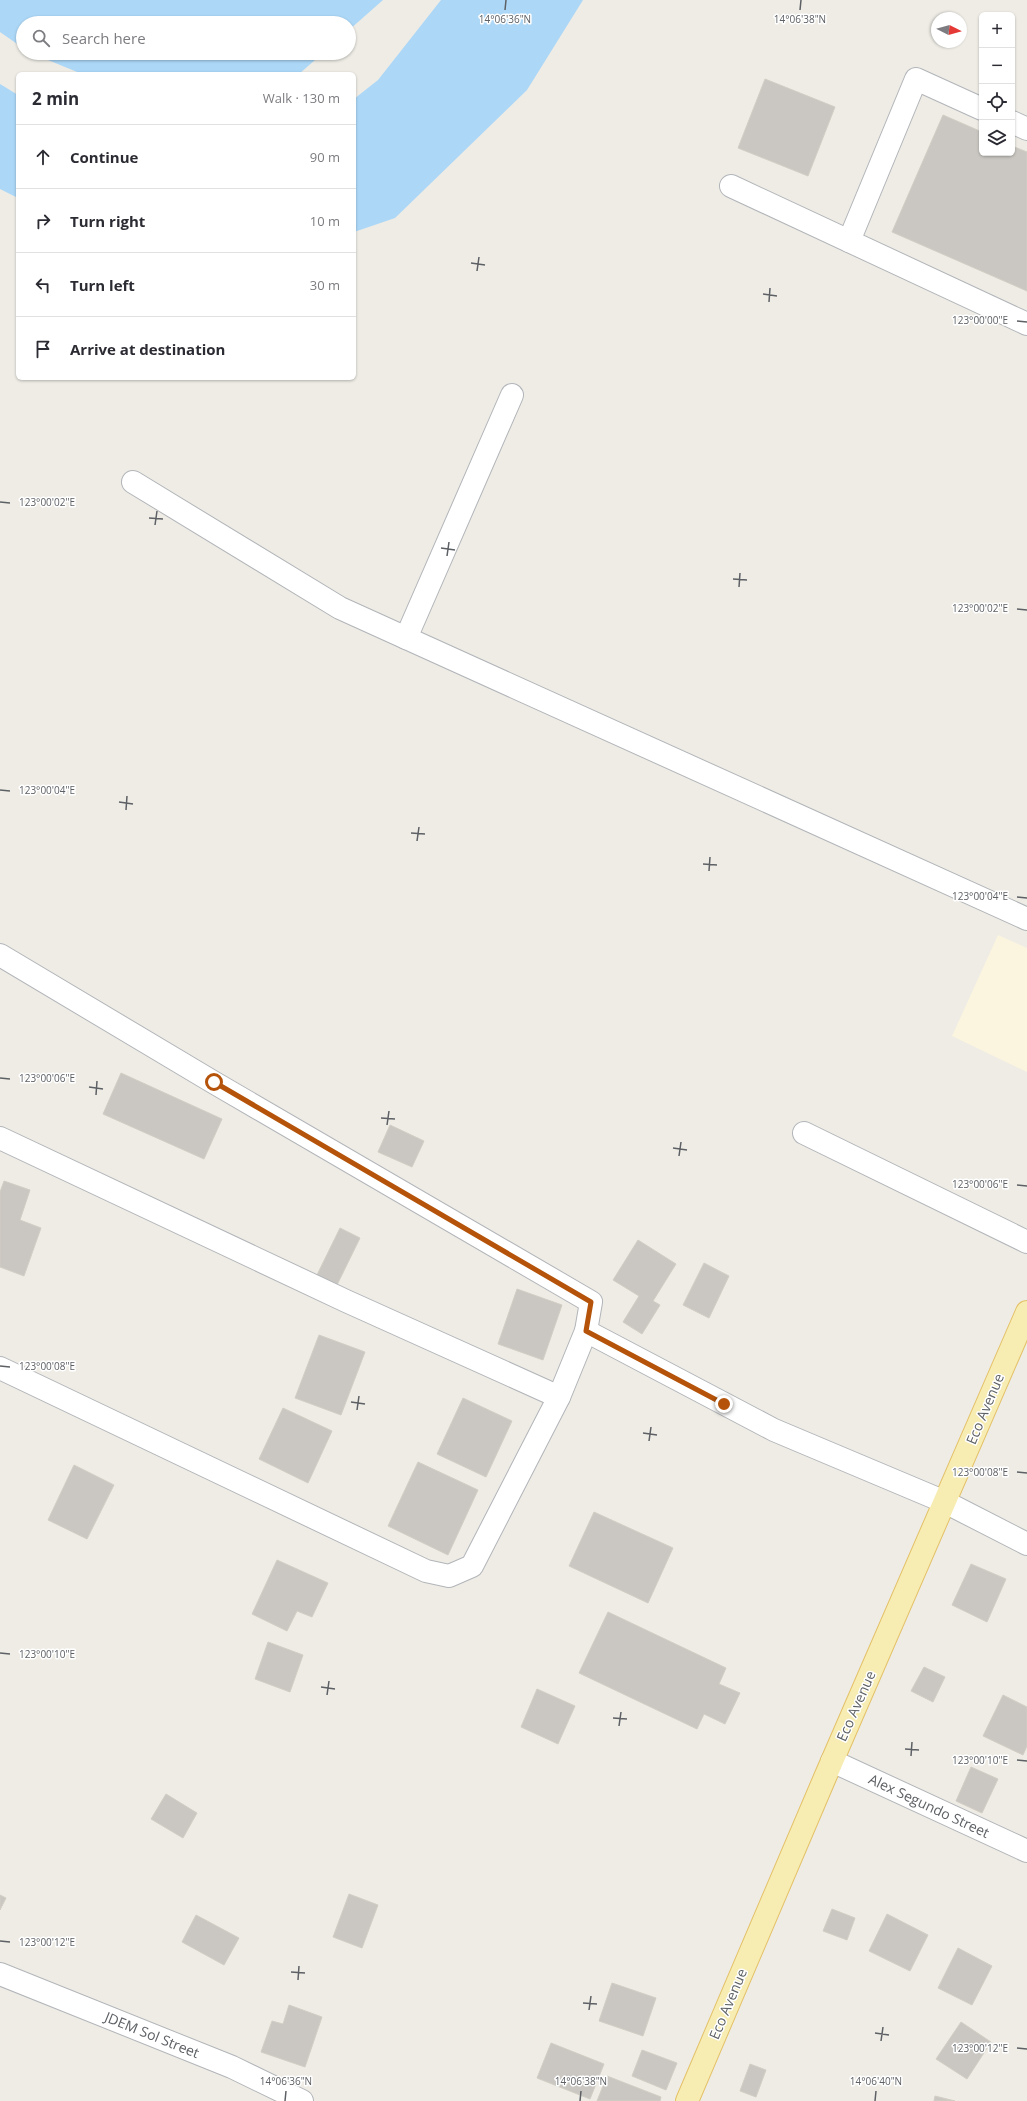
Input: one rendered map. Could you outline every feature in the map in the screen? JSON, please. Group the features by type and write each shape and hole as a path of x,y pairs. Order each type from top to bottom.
{"main road":[{"name":"Eco Avenue","path":"687,2101 832,1761 1027,1312"}],"street":[{"path":"849,241 916,79 979,108"},
{"path":"1015,123 1027,129"},
{"path":"731,186 1027,324"},
{"path":"406,638 512,395"},
{"path":"133,482 340,608 1027,919"},
{"path":"0,955 207,1078 591,1302 586,1331 560,1397 472,1566 449,1576 426,1571 0,1368"},
{"path":"804,1133 1027,1242"},
{"path":"0,1138 346,1301 560,1397"},
{"path":"586,1331 774,1430 945,1502 1027,1544"},
{"name":"Alex Segundo Street","path":"832,1761 1027,1851"},
{"name":"JDEM Sol Street","path":"0,1974 232,2066 302,2101"}],"shaded area":[{"path":"998,935 1027,948 1027,1072 952,1036"}],"water":[{"path":"0,0 383,0 356,24 356,16 16,16 16,43 0,32"},
{"path":"441,0 583,0 527,90 395,218 356,231 356,97 378,80"},
{"path":"48,60 315,60 301,72 77,72"},
{"path":"0,84 16,94 16,197 0,189"}],"building":[{"path":"765,79 835,107 808,176 738,148"},
{"path":"943,115 979,131 979,156 1015,156 1015,147 1027,152 1027,291 892,232"},
{"path":"121,1073 222,1119 204,1159 103,1114"},
{"path":"390,1125 424,1141 412,1167 378,1152"},
{"path":"4,1181 30,1190 20,1220 41,1228 24,1276 0,1267 0,1192"},
{"path":"340,1228 360,1238 336,1287 316,1277"},
{"path":"638,1240 676,1264 653,1301 660,1305 642,1334 623,1322 639,1296 613,1280"},
{"path":"704,1263 729,1276 709,1318 683,1305"},
{"path":"517,1289 562,1305 543,1360 498,1344"},
{"path":"319,1335 365,1352 341,1415 295,1398"},
{"path":"463,1398 512,1421 486,1477 437,1454"},
{"path":"283,1408 332,1431 308,1483 259,1459"},
{"path":"418,1462 478,1490 448,1555 388,1526"},
{"path":"74,1465 114,1485 87,1539 48,1520"},
{"path":"594,1512 673,1548 648,1603 569,1566"},
{"path":"277,1560 328,1583 312,1617 297,1611 287,1631 252,1614"},
{"path":"971,1564 1006,1579 987,1622 952,1605"},
{"path":"608,1612 726,1668 719,1684 740,1693 725,1724 704,1714 697,1729 579,1673"},
{"path":"268,1642 303,1655 290,1692 255,1679"},
{"path":"924,1667 945,1677 933,1702 911,1691"},
{"path":"537,1689 575,1706 558,1744 521,1727"},
{"path":"1003,1695 1027,1707 1027,1746 1023,1755 983,1736"},
{"path":"971,1767 998,1779 982,1813 956,1801"},
{"path":"166,1794 197,1813 183,1838 151,1819"},
{"path":"349,1894 378,1905 362,1948 333,1937"},
{"path":"0,1895 6,1898 0,1910"},
{"path":"832,1909 855,1918 847,1940 823,1931"},
{"path":"887,1914 928,1935 910,1971 869,1951"},
{"path":"196,1915 239,1938 224,1965 182,1942"},
{"path":"958,1948 992,1966 972,2005 938,1988"},
{"path":"612,1983 656,1998 643,2036 599,2021"},
{"path":"289,2005 322,2017 305,2067 261,2052 272,2021 283,2024"},
{"path":"961,2022 991,2042 967,2079 936,2059"},
{"path":"551,2043 604,2064 590,2099 537,2078"},
{"path":"642,2050 677,2063 666,2090 632,2076"},
{"path":"750,2064 766,2070 756,2097 740,2091"},
{"path":"607,2076 661,2097 660,2101 597,2101"},
{"path":"935,2096 955,2101 934,2101"}],"route":[{"path":"214,1082 591,1302 586,1331 724,1404"}]}
